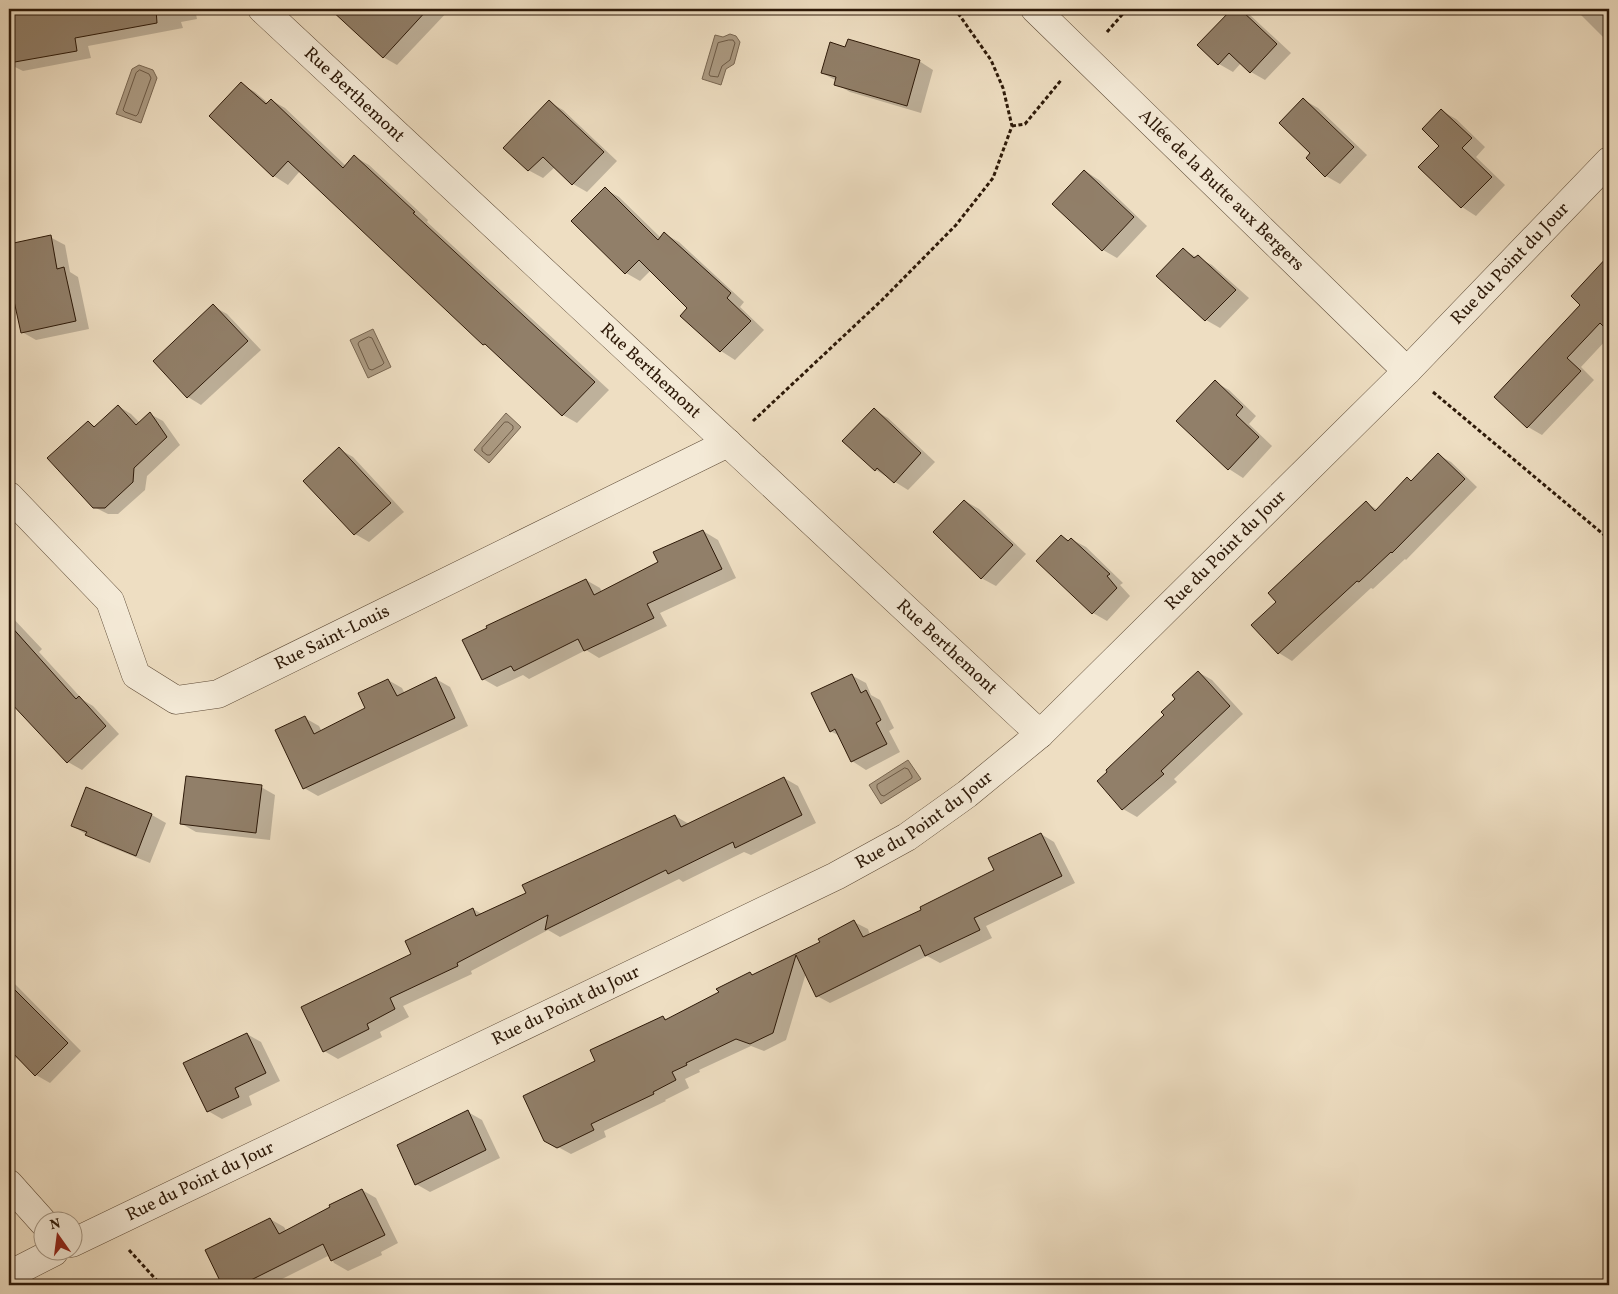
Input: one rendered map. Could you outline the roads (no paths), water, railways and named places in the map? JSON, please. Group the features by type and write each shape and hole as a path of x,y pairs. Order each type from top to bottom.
{"street":[{"name":"Rue Berthemont","path":"262,9 1040,734"},
{"name":"Allée de la Butte aux Bergers","path":"1036,9 1407,371"},
{"name":"Rue du Point du Jour","path":"82,1238 836,876 907,837 966,794 1040,734 1407,371 1609,161"},
{"name":"Rue Saint-Louis","path":"9,496 110,601 136,675 176,700 218,694 728,443"},
{"path":"9,1184 34,1212"},
{"path":"9,1275 34,1262"}],"water":[{"path":"730,34 736,36 740,42 734,64 726,69 721,85 702,79 715,35 723,37"},
{"path":"139,65 153,70 157,78 141,123 116,114 132,69"},
{"path":"373,329 391,367 368,378 350,340"},
{"path":"506,413 521,427 489,463 474,450"},
{"path":"908,760 921,779 881,804 869,785"}]}
